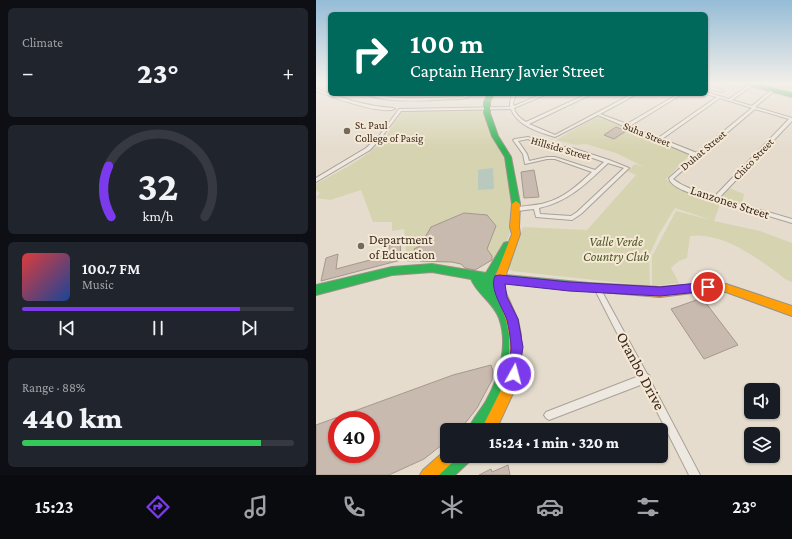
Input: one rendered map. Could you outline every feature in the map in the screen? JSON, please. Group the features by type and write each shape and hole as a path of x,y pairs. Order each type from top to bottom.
{"street":[{"path":"359,105 393,109"},
{"path":"316,179 348,162 368,149 380,137 400,110 511,108 518,105"},
{"path":"525,124 566,105"},
{"path":"511,108 516,117 525,124 555,136 614,105"},
{"path":"627,126 662,105"},
{"path":"659,139 708,105"},
{"path":"744,105 792,119"},
{"name":"Duhat Street","path":"671,178 756,105"},
{"path":"480,423 495,401 504,375 508,344 506,323 493,298 489,285 495,278 511,249 516,234 514,230 517,209 508,157 495,136 487,108"},
{"name":"Suha Street","path":"598,114 697,155"},
{"name":"Chico Street","path":"715,199 792,119"},
{"name":"Hillside Street","path":"536,207 538,216 572,218 627,168 567,148 558,148 528,138 515,140 525,154 527,163 547,158 555,158 596,172"},
{"path":"517,209 549,205 563,198 596,172 607,161"},
{"name":"Lanzones Street","path":"671,178 671,180 679,186 715,199 792,221"},
{"path":"316,290 366,277 415,268 432,268 495,278 597,288 660,292 708,287 726,288 792,311"},
{"path":"475,275 478,283 493,298"},
{"path":"492,423 501,409 509,391 514,374 517,347 512,319 495,278"},
{"name":"Oranbo Drive","path":"597,288 646,378 695,475"},
{"path":"549,415 646,378"},
{"path":"428,475 442,463"},
{"path":"443,475 457,463"}],"green space":[{"path":"482,110 493,138 505,156 513,222 510,233 500,256 469,273 461,265 453,263 407,262 404,229 392,231 392,222 373,222 361,190 330,200 316,198 320,193 316,190 316,184 352,164 369,152 386,135 401,111"},
{"name":"Valle Verde Country Club","path":"598,116 691,154 666,179 679,189 720,204 714,221 760,231 792,243 792,282 785,279 753,256 728,242 715,238 690,236 687,258 679,261 671,268 679,283 652,286 652,256 676,211 711,220 675,208 659,234 649,256 650,286 512,271 508,268 523,227 587,230 636,175 627,171 635,164 644,167 616,153 586,144 576,145 556,140"},
{"path":"729,188 744,194 742,204 723,199 722,196"}],"shaded area":[{"path":"493,168 494,189 478,190 478,170"}],"building":[{"path":"616,127 626,131 614,139 604,135"},
{"path":"534,170 539,197 524,198 521,172"},
{"path":"464,213 487,215 496,226 487,249 492,256 492,260 475,270 465,268 461,264 452,262 420,261 414,249 420,246 431,227"},
{"path":"400,239 401,260 321,281 326,258 338,254 336,269 389,255 389,241"},
{"path":"702,298 738,345 704,359 671,309"},
{"path":"491,365 493,371 492,380 477,408 465,423 440,423 440,446 424,459 389,475 316,475 316,425 328,421 328,463 380,463 380,411 354,411 453,375"},
{"path":"508,465 510,475 479,475 491,469 492,472"}],"traffic: fast":[{"path":"487,105 487,113 495,136 508,157 516,204"},
{"path":"480,423 498,392 507,363 509,348 505,319 492,296 489,285 490,275 507,245"},
{"path":"316,290 392,271 432,268 499,279 589,287"},
{"path":"475,275 478,283 492,297"},
{"path":"443,475 457,463"}],"traffic: slow":[{"path":"492,423 508,391 515,363 515,335 512,320 500,291 499,280 516,234 516,204"},
{"path":"589,287 660,292 708,287 726,288 792,311"},
{"path":"428,475 441,463"}],"place":[{"name":"St. Paul College of Pasig","path":"347,131"},
{"name":"Department of Education","path":"361,246"}],"route":[{"path":"514,374 517,347 512,319 502,297 499,279 569,286 660,292 708,287"}]}
